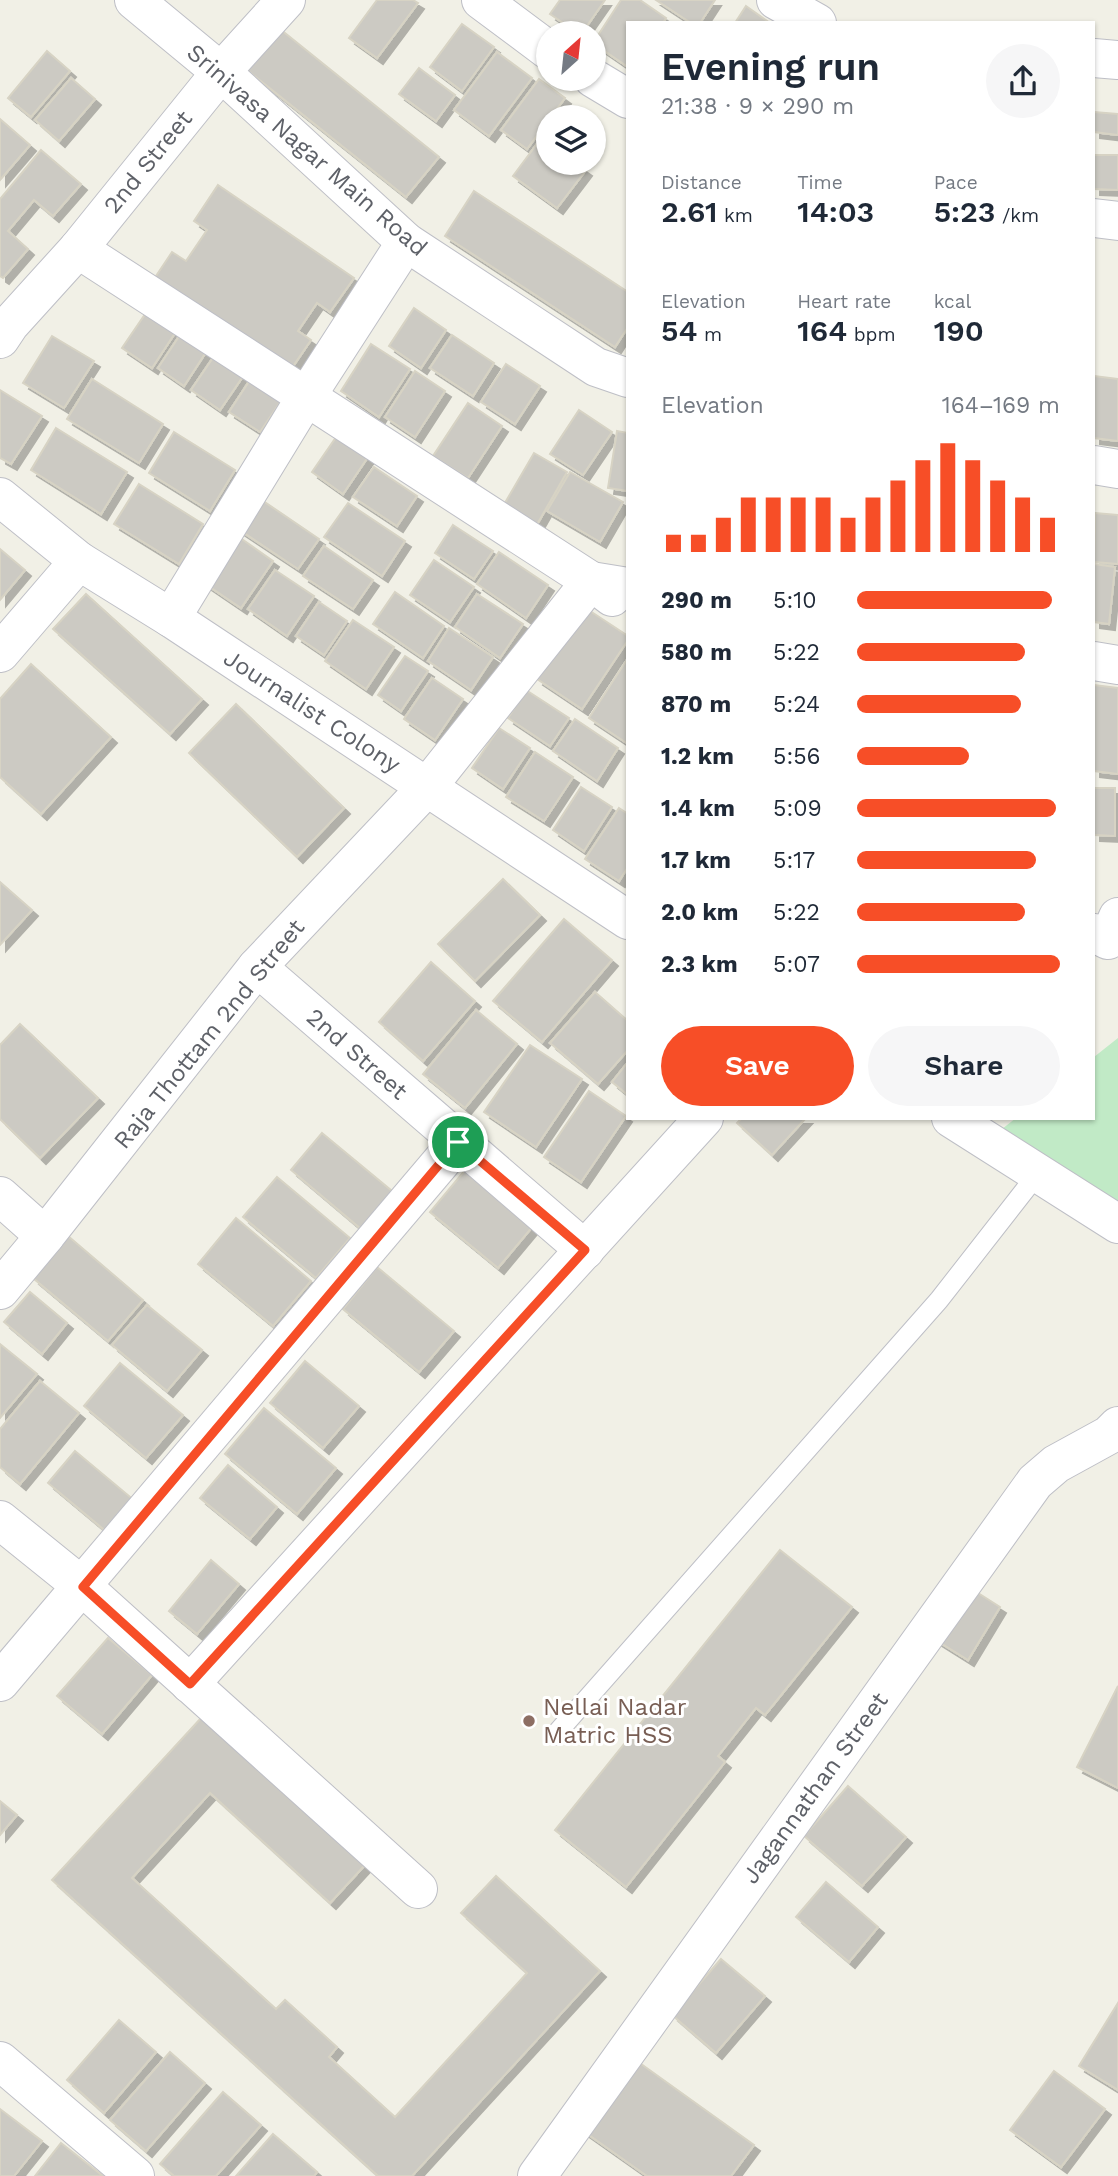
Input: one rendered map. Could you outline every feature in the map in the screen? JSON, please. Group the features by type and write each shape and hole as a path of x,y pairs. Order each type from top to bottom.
{"street":[{"name":"Srinivasa Nagar Main Road","path":"134,0 221,72 406,243 596,367 626,378"},
{"name":"2nd Street","path":"3,327 78,249 221,72 286,0"},
{"path":"481,0 536,41"},
{"path":"776,0 813,21"},
{"path":"831,21 836,0"},
{"path":"1095,58 1118,61"},
{"path":"606,86 626,98"},
{"path":"1095,218 1118,221"},
{"path":"171,618 306,397 406,243"},
{"path":"78,249 591,581 626,607"},
{"path":"1095,465 1118,469"},
{"name":"Journalist Colony","path":"0,497 79,561 428,786 626,919"},
{"path":"0,653 79,561"},
{"path":"591,581 626,587"},
{"name":"Raja Thottam 2nd Street","path":"0,1290 257,967 428,786 591,581"},
{"path":"1095,661 1118,665"},
{"path":"1095,934 1108,940 1118,916"},
{"name":"2nd Street","path":"257,967 585,1250"},
{"path":"190,1684 702,1120"},
{"path":"954,1120 1118,1224"},
{"path":"0,1682 458,1142"},
{"path":"0,1196 45,1236"},
{"name":"Jagannathan Street","path":"537,2176 1035,1482 1056,1464 1109,1434 1118,1426"},
{"path":"0,1520 83,1587 418,1889"},
{"path":"0,2061 135,2176"}],"lane":[{"path":"555,1735 939,1300 1039,1172"}],"green space":[{"path":"1118,1038 1118,1203 1002,1129 1013,1120 1095,1120 1095,1056"}],"building":[{"path":"377,0 413,0 418,3 377,58 349,38"},
{"path":"560,0 605,0 590,21 560,21 550,14"},
{"path":"621,0 640,0 666,18 664,21 626,21 626,66 606,52 606,23"},
{"path":"656,0 715,0 701,21 688,21"},
{"path":"746,6 767,21 736,21"},
{"path":"462,24 494,47 462,91 430,67"},
{"path":"280,29 439,157 406,197 247,70"},
{"path":"47,51 70,71 31,117 8,98"},
{"path":"497,52 532,78 489,136 454,110"},
{"path":"419,68 455,95 436,121 399,94"},
{"path":"71,78 95,99 59,141 35,120"},
{"path":"536,83 536,91 555,91 565,98 560,105 536,105 536,137 527,149 501,130"},
{"path":"1095,112 1118,114 1118,135 1095,132"},
{"path":"0,119 30,145 0,180"},
{"path":"536,145 536,175 582,175 557,208 513,176"},
{"path":"41,150 81,184 53,216 34,200 8,231 28,249 3,278 0,276 0,199"},
{"path":"1095,155 1118,155 1118,190 1095,189"},
{"path":"218,185 354,278 330,312 317,303 298,331 311,340 287,375 152,282 172,252 186,261 207,230 194,221"},
{"path":"474,191 626,291 626,330 615,347 445,236"},
{"path":"150,307 179,327 152,368 122,348"},
{"path":"414,308 446,330 421,368 389,346"},
{"path":"184,329 210,346 184,386 158,368"},
{"path":"452,335 494,363 473,396 430,368"},
{"path":"52,336 94,361 64,408 23,383"},
{"path":"371,344 410,369 379,417 341,391"},
{"path":"219,349 248,369 220,410 191,390"},
{"path":"506,364 540,386 515,424 481,402"},
{"path":"415,371 445,391 415,437 385,417"},
{"path":"254,374 285,395 260,432 229,412"},
{"path":"1095,376 1118,379 1118,441 1095,438"},
{"path":"92,379 163,424 139,463 67,419"},
{"path":"0,390 42,416 11,464 0,458"},
{"path":"468,403 502,426 468,478 433,456"},
{"path":"579,410 612,432 583,475 550,454"},
{"path":"56,428 127,472 101,514 31,470"},
{"path":"617,431 626,433 626,491 608,488"},
{"path":"174,432 235,470 210,511 149,473"},
{"path":"339,433 370,454 343,494 312,472"},
{"path":"534,453 567,472 535,528 502,508"},
{"path":"374,467 417,496 397,526 353,497"},
{"path":"570,472 623,502 600,542 547,511"},
{"path":"139,484 203,524 179,564 114,524"},
{"path":"250,492 319,539 298,569 229,523"},
{"path":"348,503 405,541 382,576 324,537"},
{"path":"1095,513 1118,515 1118,564 1095,562"},
{"path":"453,525 493,551 474,579 435,553"},
{"path":"236,535 273,561 241,608 204,583"},
{"path":"324,546 373,580 353,609 303,576"},
{"path":"0,549 25,570 0,600"},
{"path":"499,552 548,585 526,618 477,584"},
{"path":"434,560 474,587 450,622 410,595"},
{"path":"1095,564 1115,567 1109,624 1095,622"},
{"path":"275,570 314,596 287,636 248,609"},
{"path":"395,592 444,626 423,658 373,624"},
{"path":"86,594 202,699 170,734 53,629"},
{"path":"477,594 523,624 500,658 455,627"},
{"path":"319,602 347,621 324,655 296,636"},
{"path":"584,607 626,635 626,643 582,709 537,679"},
{"path":"353,620 394,647 366,689 325,661"},
{"path":"449,628 493,657 471,690 428,661"},
{"path":"405,656 428,671 401,711 378,695"},
{"path":"626,661 626,743 589,718"},
{"path":"31,664 111,737 41,814 0,777 0,699"},
{"path":"432,678 463,699 435,740 404,719"},
{"path":"1095,685 1118,688 1118,774 1095,771"},
{"path":"526,690 569,718 550,746 508,718"},
{"path":"236,704 344,808 297,857 189,753"},
{"path":"575,719 618,748 597,781 553,751"},
{"path":"499,728 530,748 503,789 472,768"},
{"path":"535,752 573,777 544,821 506,797"},
{"path":"581,787 612,807 584,851 553,830"},
{"path":"1095,788 1115,788 1115,836 1095,835"},
{"path":"619,808 626,813 626,870 619,881 585,859"},
{"path":"503,879 540,915 475,981 438,944"},
{"path":"0,882 32,910 0,945"},
{"path":"564,919 612,960 542,1042 493,1001"},
{"path":"431,962 475,1001 423,1061 379,1022"},
{"path":"595,992 626,1019 626,1052 598,1084 550,1043"},
{"path":"476,1010 517,1044 465,1108 423,1074"},
{"path":"20,1024 98,1098 40,1158 0,1119 0,1045"},
{"path":"530,1045 582,1079 536,1147 484,1112"},
{"path":"626,1064 626,1093 612,1082"},
{"path":"589,1091 626,1116 581,1182 544,1157"},
{"path":"740,1120 804,1120 772,1155 737,1123"},
{"path":"322,1133 398,1196 367,1234 291,1170"},
{"path":"466,1169 534,1225 498,1268 430,1212"},
{"path":"277,1177 350,1238 316,1278 243,1217"},
{"path":"236,1218 311,1281 273,1326 198,1264"},
{"path":"68,1236 143,1300 108,1341 33,1278"},
{"path":"377,1267 454,1331 419,1372 343,1309"},
{"path":"30,1292 67,1323 42,1354 4,1322"},
{"path":"147,1305 202,1350 167,1391 112,1345"},
{"path":"0,1344 37,1374 0,1418"},
{"path":"305,1361 359,1406 323,1448 270,1403"},
{"path":"120,1363 183,1415 146,1458 84,1406"},
{"path":"40,1381 79,1413 20,1484 0,1467 0,1429"},
{"path":"264,1408 336,1468 297,1514 225,1454"},
{"path":"75,1451 141,1506 114,1538 48,1483"},
{"path":"228,1465 277,1507 250,1539 200,1498"},
{"path":"780,1550 852,1607 765,1715 756,1708 718,1756 725,1762 626,1887 555,1830"},
{"path":"211,1560 239,1584 197,1634 169,1611"},
{"path":"964,1584 1000,1607 968,1660 931,1637"},
{"path":"108,1638 152,1675 102,1734 57,1696"},
{"path":"1118,1686 1118,1788 1077,1767"},
{"path":"202,1717 365,1865 330,1903 210,1793 132,1878 276,2009 285,2000 337,2047 329,2057 395,2117 527,1973 461,1913 496,1876 600,1971 412,2176 378,2176 52,1880"},
{"path":"848,1786 906,1837 862,1886 804,1836"},
{"path":"0,1801 17,1815 0,1835"},
{"path":"826,1882 878,1927 849,1962 796,1917"},
{"path":"721,1959 765,1996 716,2053 672,2015"},
{"path":"1118,2003 1118,2090 1079,2066"},
{"path":"119,2020 156,2052 104,2113 67,2080"},
{"path":"170,2052 205,2083 146,2151 110,2120"},
{"path":"630,2056 754,2145 731,2176 647,2176 579,2128"},
{"path":"1054,2071 1105,2109 1061,2167 1010,2130"},
{"path":"223,2092 261,2125 216,2176 174,2176 160,2164"},
{"path":"0,2109 42,2141 14,2176 0,2176"},
{"path":"273,2134 317,2172 314,2176 236,2176"},
{"path":"61,2143 103,2176 35,2176"}],"place":[{"name":"Nellai Nadar Matric HSS","path":"529,1721"}],"route":[{"path":"458,1142 585,1250 190,1684 83,1587 458,1142"}]}
